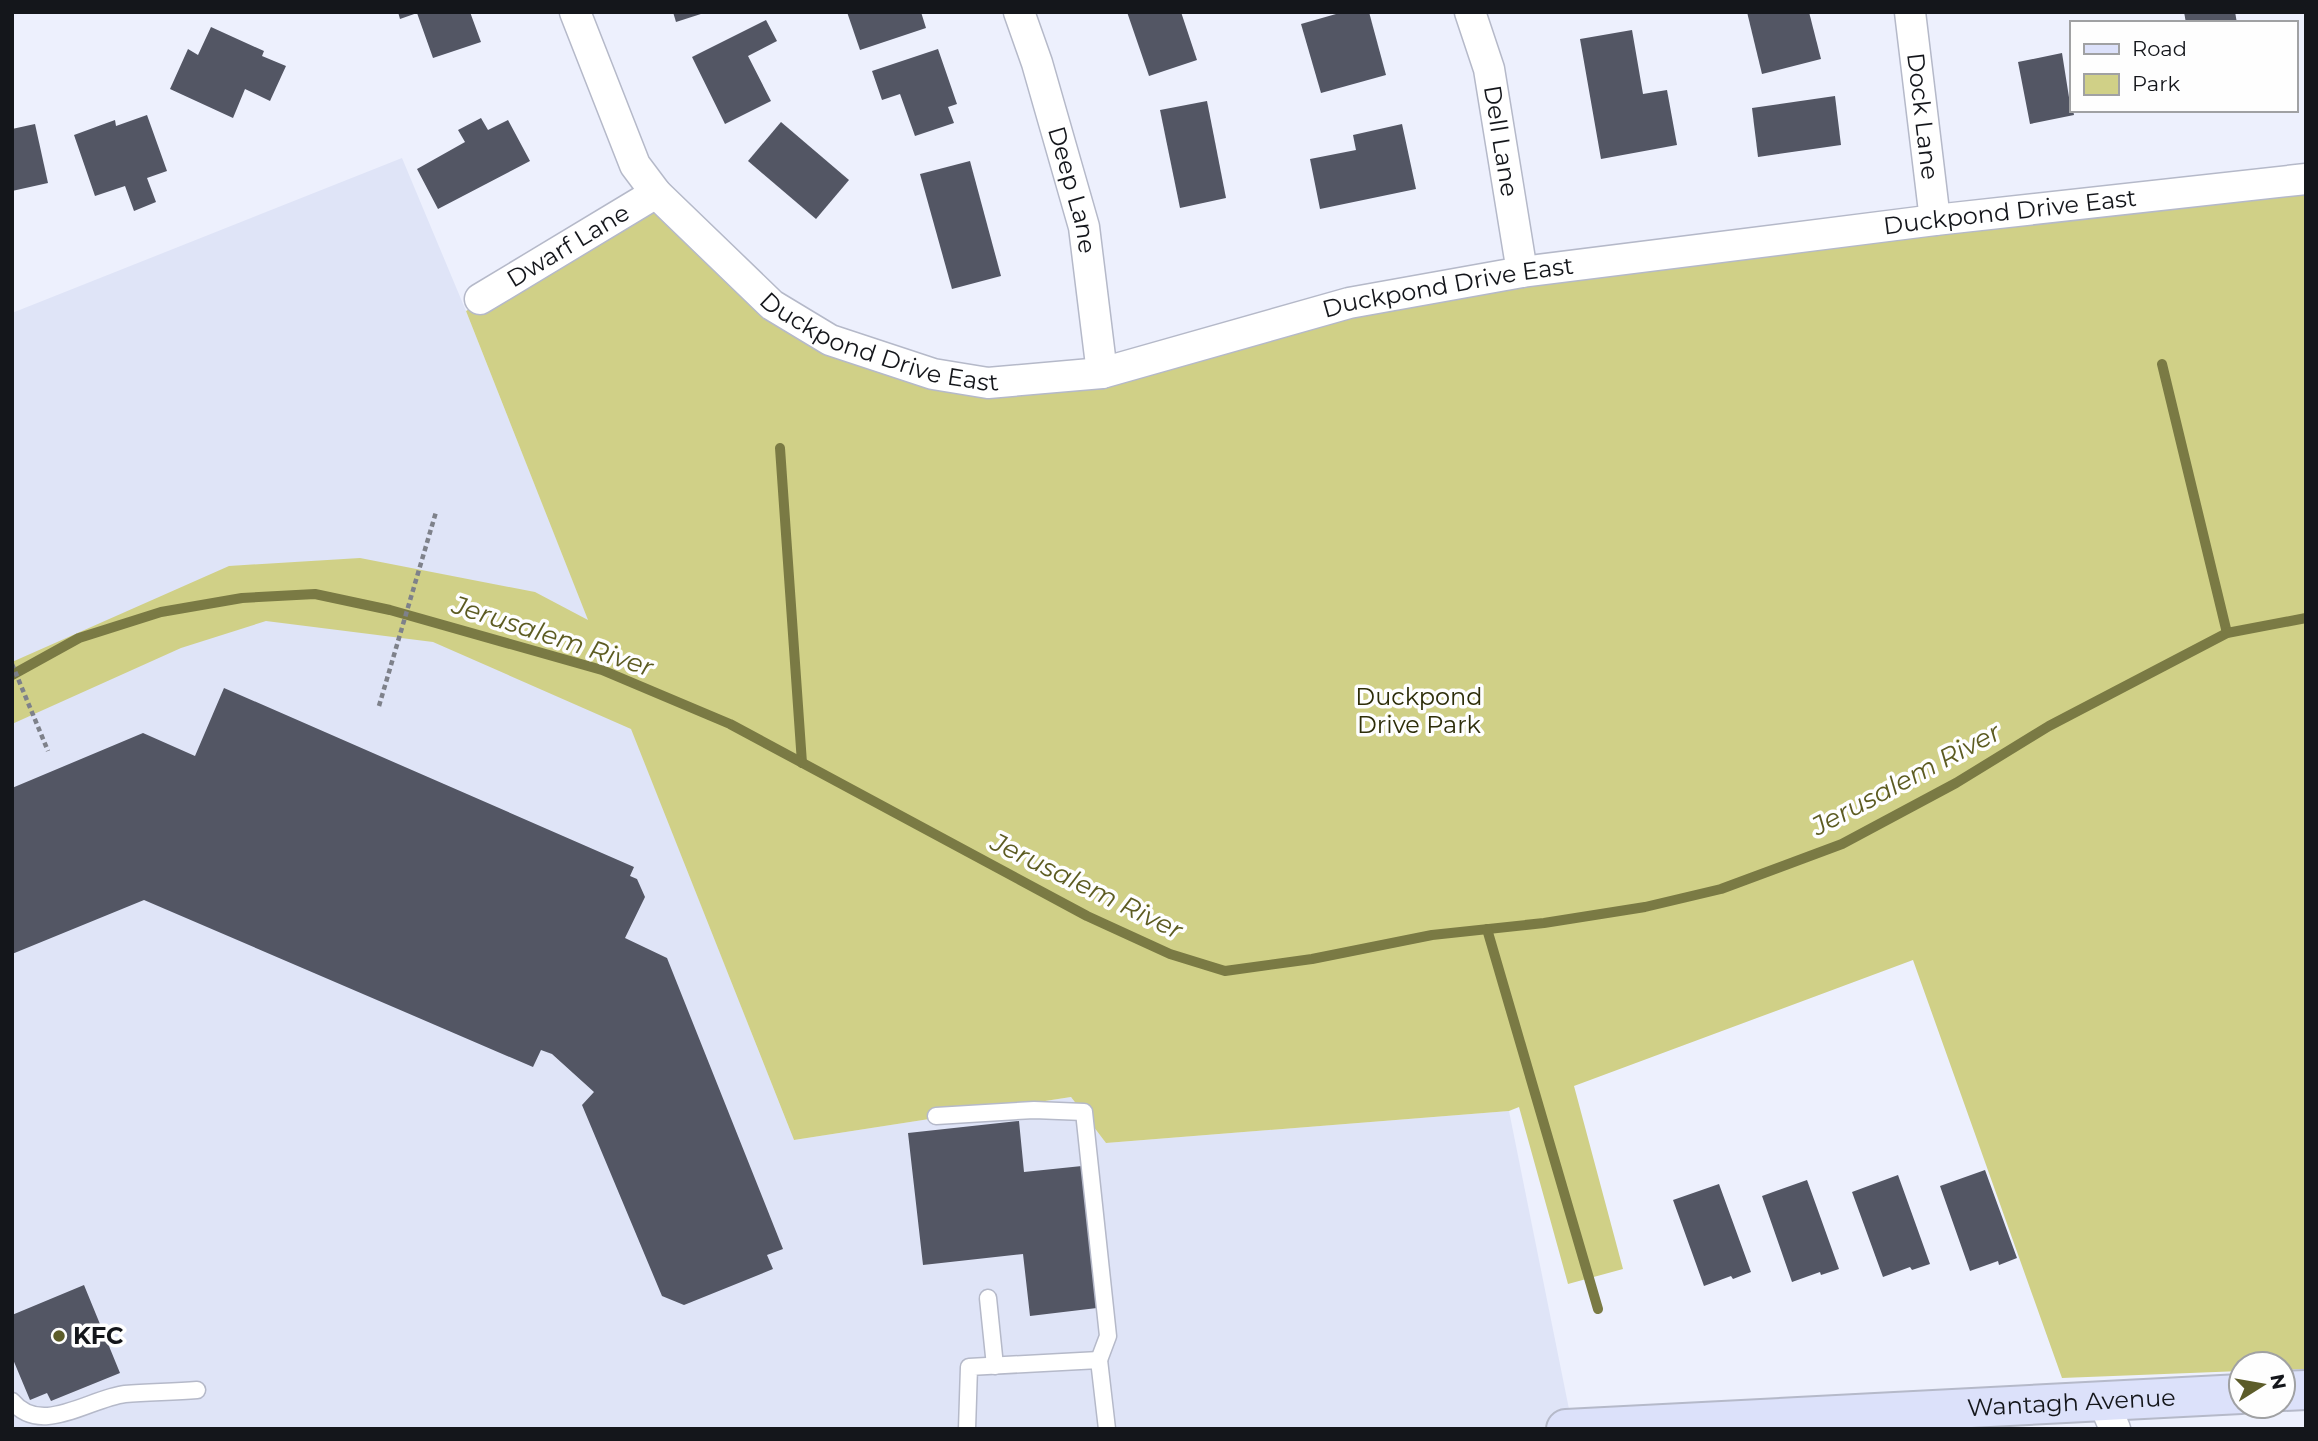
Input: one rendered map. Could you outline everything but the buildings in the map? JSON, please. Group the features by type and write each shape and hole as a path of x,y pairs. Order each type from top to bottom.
{"main road":[{"name":"Wantagh Avenue","path":"1566,1429 2109,1415 2227,1396"}],"street":[{"name":"Duckpond Drive East","path":"575,12 635,165 656,193 772,305 830,340 933,374 988,383 1102,373 1349,303 1522,272 1934,220 2306,179"},
{"name":"Deep Lane","path":"1019,12 1037,63 1084,227 1102,373"},
{"name":"Dell Lane","path":"1470,12 1489,69 1522,272"},
{"name":"Dock Lane","path":"1910,12 1934,220"},
{"name":"Dwarf Lane","path":"480,299 656,193"}],"lane":[{"path":"936,1116 1034,1110 1084,1112 1108,1336 1099,1360 1107,1429"},
{"path":"988,1298 995,1366"},
{"path":"967,1429 969,1367 1099,1360"},
{"path":"12,1401 20,1410 50,1417 122,1395 197,1390"}],"path":[{"path":"379,706 436,512"},
{"path":"12,664 48,751"}],"shaded area":[{"path":"402,158 466,311 794,1140 1071,1097 1106,1143 1509,1111 1573,1429 12,1429 12,313"}],"green space":[{"name":"Duckpond Drive Park","path":"2306,175 2306,1369 2297,1369 2297,1350 2227,1350 2227,1372 2062,1378 1913,960 1574,1086 1623,1269 1568,1284 1519,1107 1509,1111 1106,1143 1071,1097 794,1140 631,729 433,642 266,621 181,648 12,724 12,662 229,566 360,558 535,592 588,620 466,311 656,202 771,312 993,390 1352,309"}],"waterway":[{"path":"2162,364 2227,633"},
{"path":"780,448 802,763"},
{"name":"Jerusalem River","path":"12,675 79,638 161,612 242,598 315,594 390,610 602,670 730,724 1087,916 1170,954 1225,971 1312,959 1432,935 1544,923 1645,907 1721,889 1842,844 1956,783 2049,726 2227,633 2306,618"},
{"path":"1487,929 1598,1309"}],"place":[{"name":"KFC","path":"59,1336"}]}
